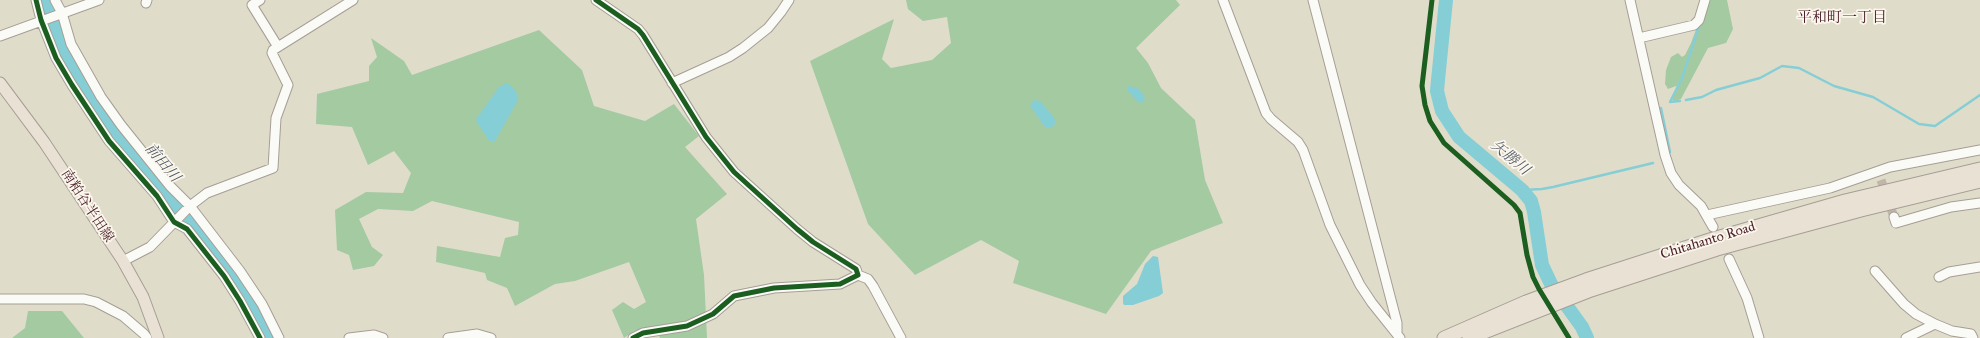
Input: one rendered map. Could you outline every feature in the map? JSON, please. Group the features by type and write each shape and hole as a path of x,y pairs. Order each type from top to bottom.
{"highway":[{"path":"1845,201 1852,193 1980,163"},
{"name":"Chitahanto Road","path":"1444,338 1713,238 1845,201 1980,169"},
{"name":"Chitahanto Road","path":"1588,285 1786,229 1980,181"},
{"name":"Chitahanto Road","path":"1469,338 1529,307"}],"main road":[{"name":"南粕谷半田線","path":"0,82 44,142 123,261 143,297 158,338"}],"street":[{"path":"36,0 56,58 72,85 110,141 157,196 174,222 187,229 224,276 240,301 260,338"},
{"path":"55,0 71,44 101,97 120,125 170,186 190,206 240,270 262,304 279,338"},
{"path":"0,36 99,0"},
{"path":"260,0 252,5 278,47"},
{"path":"123,261 150,248 190,206 207,193 273,168 276,118 288,85 272,54 273,50 342,3 353,0"},
{"path":"596,0 638,29 706,137 734,172 796,229 812,242 856,269 858,275"},
{"path":"672,82 729,57 743,48 768,28 782,12 788,0"},
{"path":"1223,0 1266,112 1271,119 1298,142 1303,150 1338,243 1360,285 1385,320 1399,336"},
{"path":"1313,0 1399,336"},
{"path":"1630,0 1665,155 1671,173 1679,185 1701,206 1713,227"},
{"path":"1639,38 1694,25 1699,20 1705,0"},
{"path":"1707,215 1830,188 1879,171 1980,150"},
{"path":"1879,171 1882,180"},
{"path":"1894,217 1896,223 1951,207 1980,203"},
{"path":"1729,259 1747,298 1759,338"},
{"path":"1939,278 1949,272 1980,266"},
{"path":"1874,271 1910,309 1935,324 1952,331 1971,334 1973,338"},
{"path":"633,338 643,333 688,326 713,314 734,296 774,288 840,284 858,275 868,279 873,286 901,338"},
{"path":"0,299 73,301 84,299 96,302 123,316 144,334 146,338"},
{"path":"1906,338 1935,324"},
{"path":"448,338 477,334 491,338"},
{"path":"349,338 374,335 382,338"}],"green space":[{"path":"906,0 1176,0 1180,5 1136,48 1148,63 1161,88 1195,120 1205,180 1223,223 1151,251 1106,314 1013,283 1019,261 981,240 915,275 868,224 810,61 894,19 882,59 891,68 932,60 951,43 947,17 923,21 908,9"},
{"path":"1707,0 1727,0 1733,29 1726,43 1708,48 1681,99 1674,102 1672,99 1679,85 1668,89 1665,84 1666,70 1671,57 1678,53 1682,57 1685,55"},
{"path":"539,30 582,70 594,106 645,121 674,104 699,136 685,147 727,194 696,219 704,275 707,338 660,338 654,327 634,331 624,338 612,310 623,302 634,309 646,302 629,262 575,281 555,284 515,306 507,288 487,280 485,273 436,262 437,246 500,257 505,238 518,235 519,222 432,201 413,211 378,209 359,219 372,247 383,255 374,266 353,270 349,255 337,250 335,210 366,192 403,193 411,173 394,151 368,165 352,127 316,124 317,94 369,81 369,66 377,57 371,38 404,61 412,75"},
{"path":"28,311 62,311 84,338 12,338 25,328"}],"water":[{"path":"506,83 516,91 518,100 495,141 490,142 476,121 499,87"},
{"path":"1128,86 1137,88 1141,91 1145,99 1143,102 1140,103 1136,100 1127,90"},
{"path":"1034,100 1040,101 1052,115 1055,120 1055,124 1052,127 1045,127 1030,106"},
{"path":"1153,256 1158,257 1163,293 1159,296 1133,305 1124,305 1123,296 1137,284 1145,264"}],"waterway":[{"name":"前田川","path":"45,0 70,63 93,103 167,199 202,234 248,297 270,338"},
{"name":"矢勝川","path":"1446,0 1437,91 1442,111 1459,137 1522,190 1531,201 1542,265 1551,284 1582,327 1587,338"},
{"path":"1670,102 1682,78 1700,23"},
{"path":"1686,100 1702,97 1716,90 1760,78 1782,66 1799,68 1834,86 1873,97 1919,124 1935,126 1980,95"},
{"path":"1670,102 1680,101"},
{"path":"1661,108 1670,152"},
{"path":"1522,190 1553,187 1653,163"}],"tunnel":[{"path":"1881,180 1894,217"}],"cycle path":[{"path":"36,0 41,20 56,58 109,141 157,196 174,222 187,229 224,276 240,301 260,338"},
{"path":"596,0 638,29 643,35 706,137 734,172 797,229 813,242 856,269 858,275 840,284 774,288 734,296 713,314 687,326 643,333 633,338"},
{"path":"1432,0 1422,86 1425,105 1430,121 1444,143 1514,205 1520,213 1527,255 1533,277 1569,338"}],"district":[{"name":"平和町一丁目","path":"1842,18"}]}
